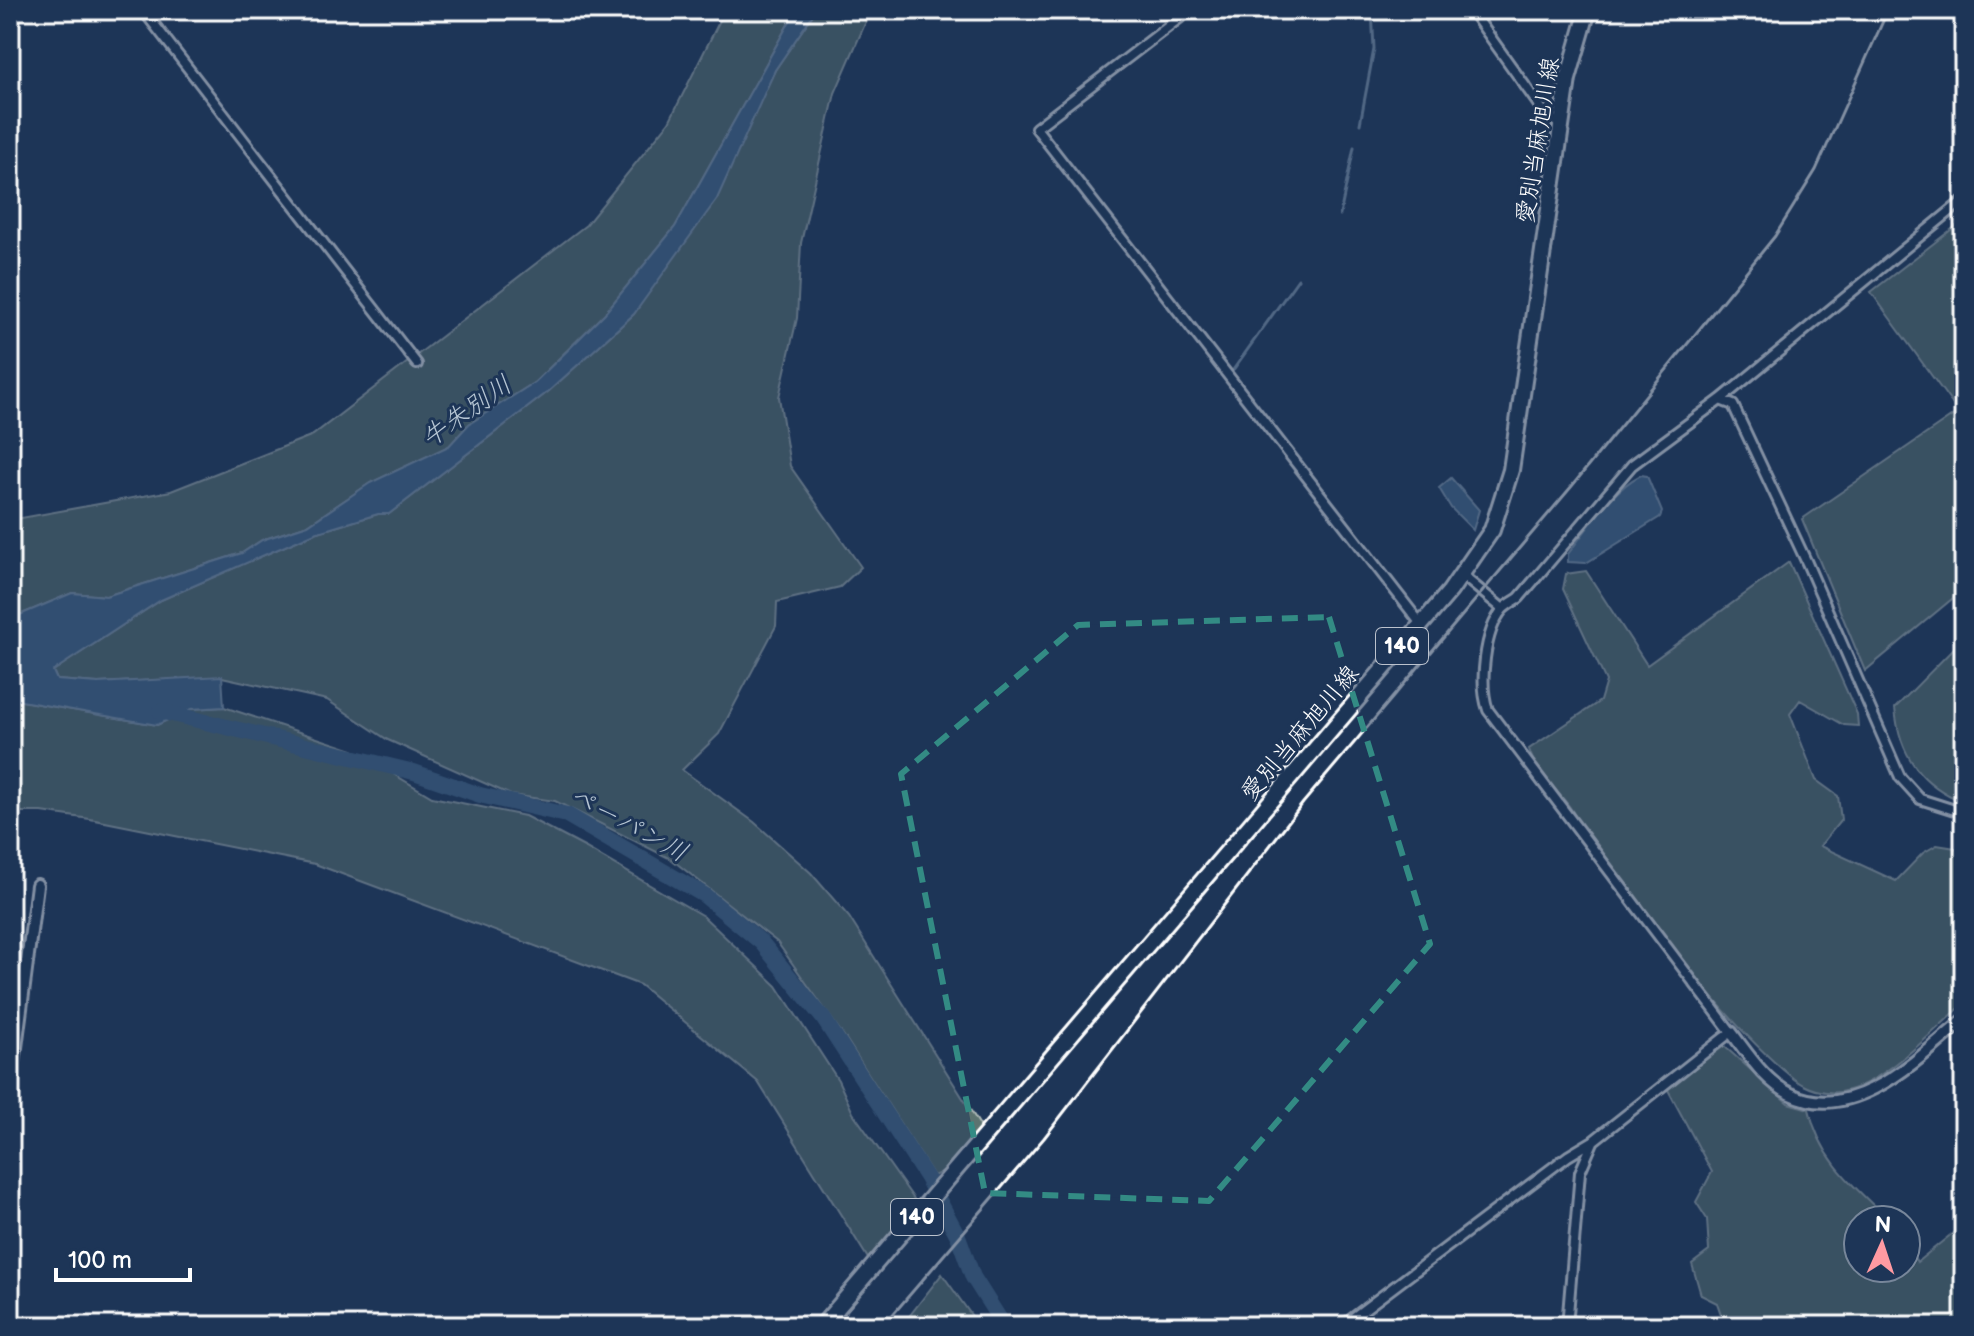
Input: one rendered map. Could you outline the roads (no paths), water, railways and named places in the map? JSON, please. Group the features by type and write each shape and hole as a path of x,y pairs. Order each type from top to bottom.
{"main road":[{"name":"愛別当麻旭川線","path":"823,1326 1463,576 1492,530 1511,470 1568,79 1588,10"}],"street":[{"path":"143,10 417,364"},
{"path":"1190,10 1036,128 1421,624"},
{"path":"1471,10 1548,118 1561,123"},
{"path":"1964,200 1720,400 1632,465 1519,598 1503,609 1492,630 1481,682 1488,710 1731,1032 1767,1076 1791,1094 1826,1102 1853,1097 1880,1085 1964,1020"},
{"path":"1720,400 1733,405 1807,563 1900,777 1920,799 1964,813"},
{"path":"1463,576 1503,609"},
{"path":"10,1094 37,885"},
{"path":"1342,1326 1568,1156 1593,1141 1731,1032"},
{"path":"1567,1326 1580,1172 1593,1141"}],"water":[{"name":"牛朱別川","path":"796,10 816,10 775,70 717,199 634,314 549,391 389,514 378,514 315,533 161,600 53,671 57,680 98,683 222,676 224,707 191,709 157,725 10,699 10,619 72,593 106,596 242,553 262,540 308,525 370,483 449,446 469,424 535,382 605,313 675,227"},
{"path":"1641,475 1647,476 1662,512 1660,517 1586,563 1568,562 1568,554 1601,510 1620,490"},
{"path":"1451,478 1479,510 1473,530 1451,508 1439,488"}],"waterway":[{"path":"1360,124 1374,49 1372,10"},
{"path":"1340,215 1354,147"},
{"path":"1233,370 1298,279"},
{"name":"ペーパン川","path":"160,711 414,772 480,795 567,815 704,895 761,942 823,1018 927,1178 958,1236 973,1277 1004,1326"}],"railway":[{"path":"883,1326 1044,1138 1303,803 1572,486 1775,236 1816,170 1888,10"}]}
